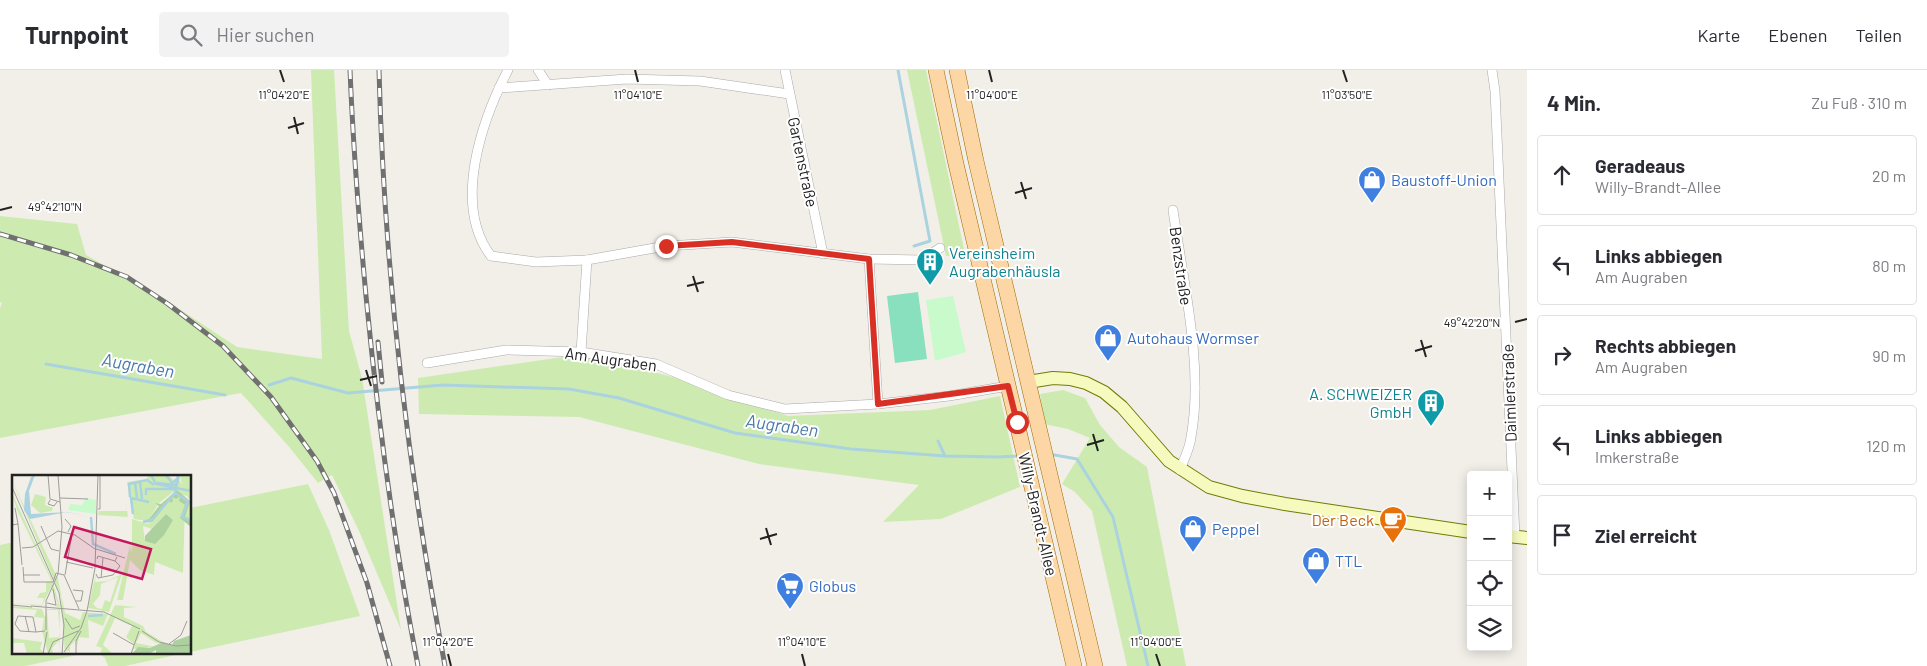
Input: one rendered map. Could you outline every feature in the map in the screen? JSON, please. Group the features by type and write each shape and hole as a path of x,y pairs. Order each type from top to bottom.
{"main road":[{"name":"Willy-Brandt-Allee","path":"936,70 956,164 1074,666"},
{"name":"Willy-Brandt-Allee","path":"958,70 976,161 1095,666"},
{"path":"1008,386 1028,382"}],"street":[{"path":"508,70 480,136 474,167 472,202 482,244 491,256 536,262 587,260 666,246 732,242 869,259 922,260 940,248"},
{"path":"538,70 548,85"},
{"name":"Gartenstraße","path":"785,70 823,254"},
{"name":"Daimlerstraße","path":"1492,70 1496,100 1517,537"},
{"path":"499,88 627,79 700,81 789,94"},
{"name":"Benzstraße","path":"1173,210 1193,348 1195,405 1191,440 1180,470"},
{"path":"869,259 878,404"},
{"path":"581,352 587,260"},
{"name":"Am Augraben","path":"427,363 506,350 581,352 656,364 728,395 785,408 878,404 1008,386"},
{"path":"1028,382 1053,378 1070,379 1086,383 1104,392 1122,406 1158,451 1180,470 1209,487 1242,496 1467,531"}],"green space":[{"path":"311,70 334,70 349,331 362,378 401,630 359,531 332,475 318,483 241,393 0,438 0,308 2,303 0,302 0,216 77,224 86,255 155,293 237,347 322,359"},
{"path":"907,70 926,70 965,254 946,256"},
{"path":"918,292 927,359 895,363 887,296"},
{"path":"953,296 966,352 935,361 926,300"},
{"path":"583,354 673,377 788,416 930,410 1000,396 1020,487 941,519 883,522 919,485 759,464 579,417 419,414 418,378"},
{"path":"1063,390 1085,398 1100,425 1119,447 1147,467 1186,666 1127,666 1092,511 1075,492 1062,484 1090,438 1068,429 1044,424 1040,394"},
{"path":"308,484 329,530 360,616 191,652 191,508"},
{"path":"12,542 12,654 82,654 25,666 0,666 0,545"},
{"path":"100,654 181,654 125,666 108,666 105,658"}],"waterway":[{"path":"898,70 930,241 914,246"},
{"name":"Augraben","path":"46,364 225,395"},
{"name":"Augraben","path":"269,385 291,378 348,393 443,385 569,389 619,398 735,433 851,449 945,456 1020,456"},
{"path":"938,441 945,456"},
{"name":"Augraben","path":"1049,454 1077,459 1113,517 1148,666"}],"railway":[{"path":"350,70 359,211 376,389 394,528 418,666"},
{"path":"379,70 386,220 400,370 420,518 445,666"},
{"path":"0,234 71,255 127,277 168,304 223,346 271,397 317,461 334,493 367,583 390,666"},
{"path":"378,342 382,382"}],"place":[{"name":"Baustoff-Union","path":"1372,204"},
{"name":"Vereinsheim Augrabenhäusla","path":"930,286"},
{"name":"Autohaus Wormser","path":"1108,362"},
{"name":"A. SCHWEIZER GmbH","path":"1431,427"},
{"name":"Der Beck","path":"1393,544"},
{"name":"Peppel","path":"1193,553"},
{"name":"TTL","path":"1316,585"},
{"name":"Globus","path":"790,610"}],"route":[{"path":"666,246 732,242 869,259 878,404 949,396 1008,386 1017,422"}]}
